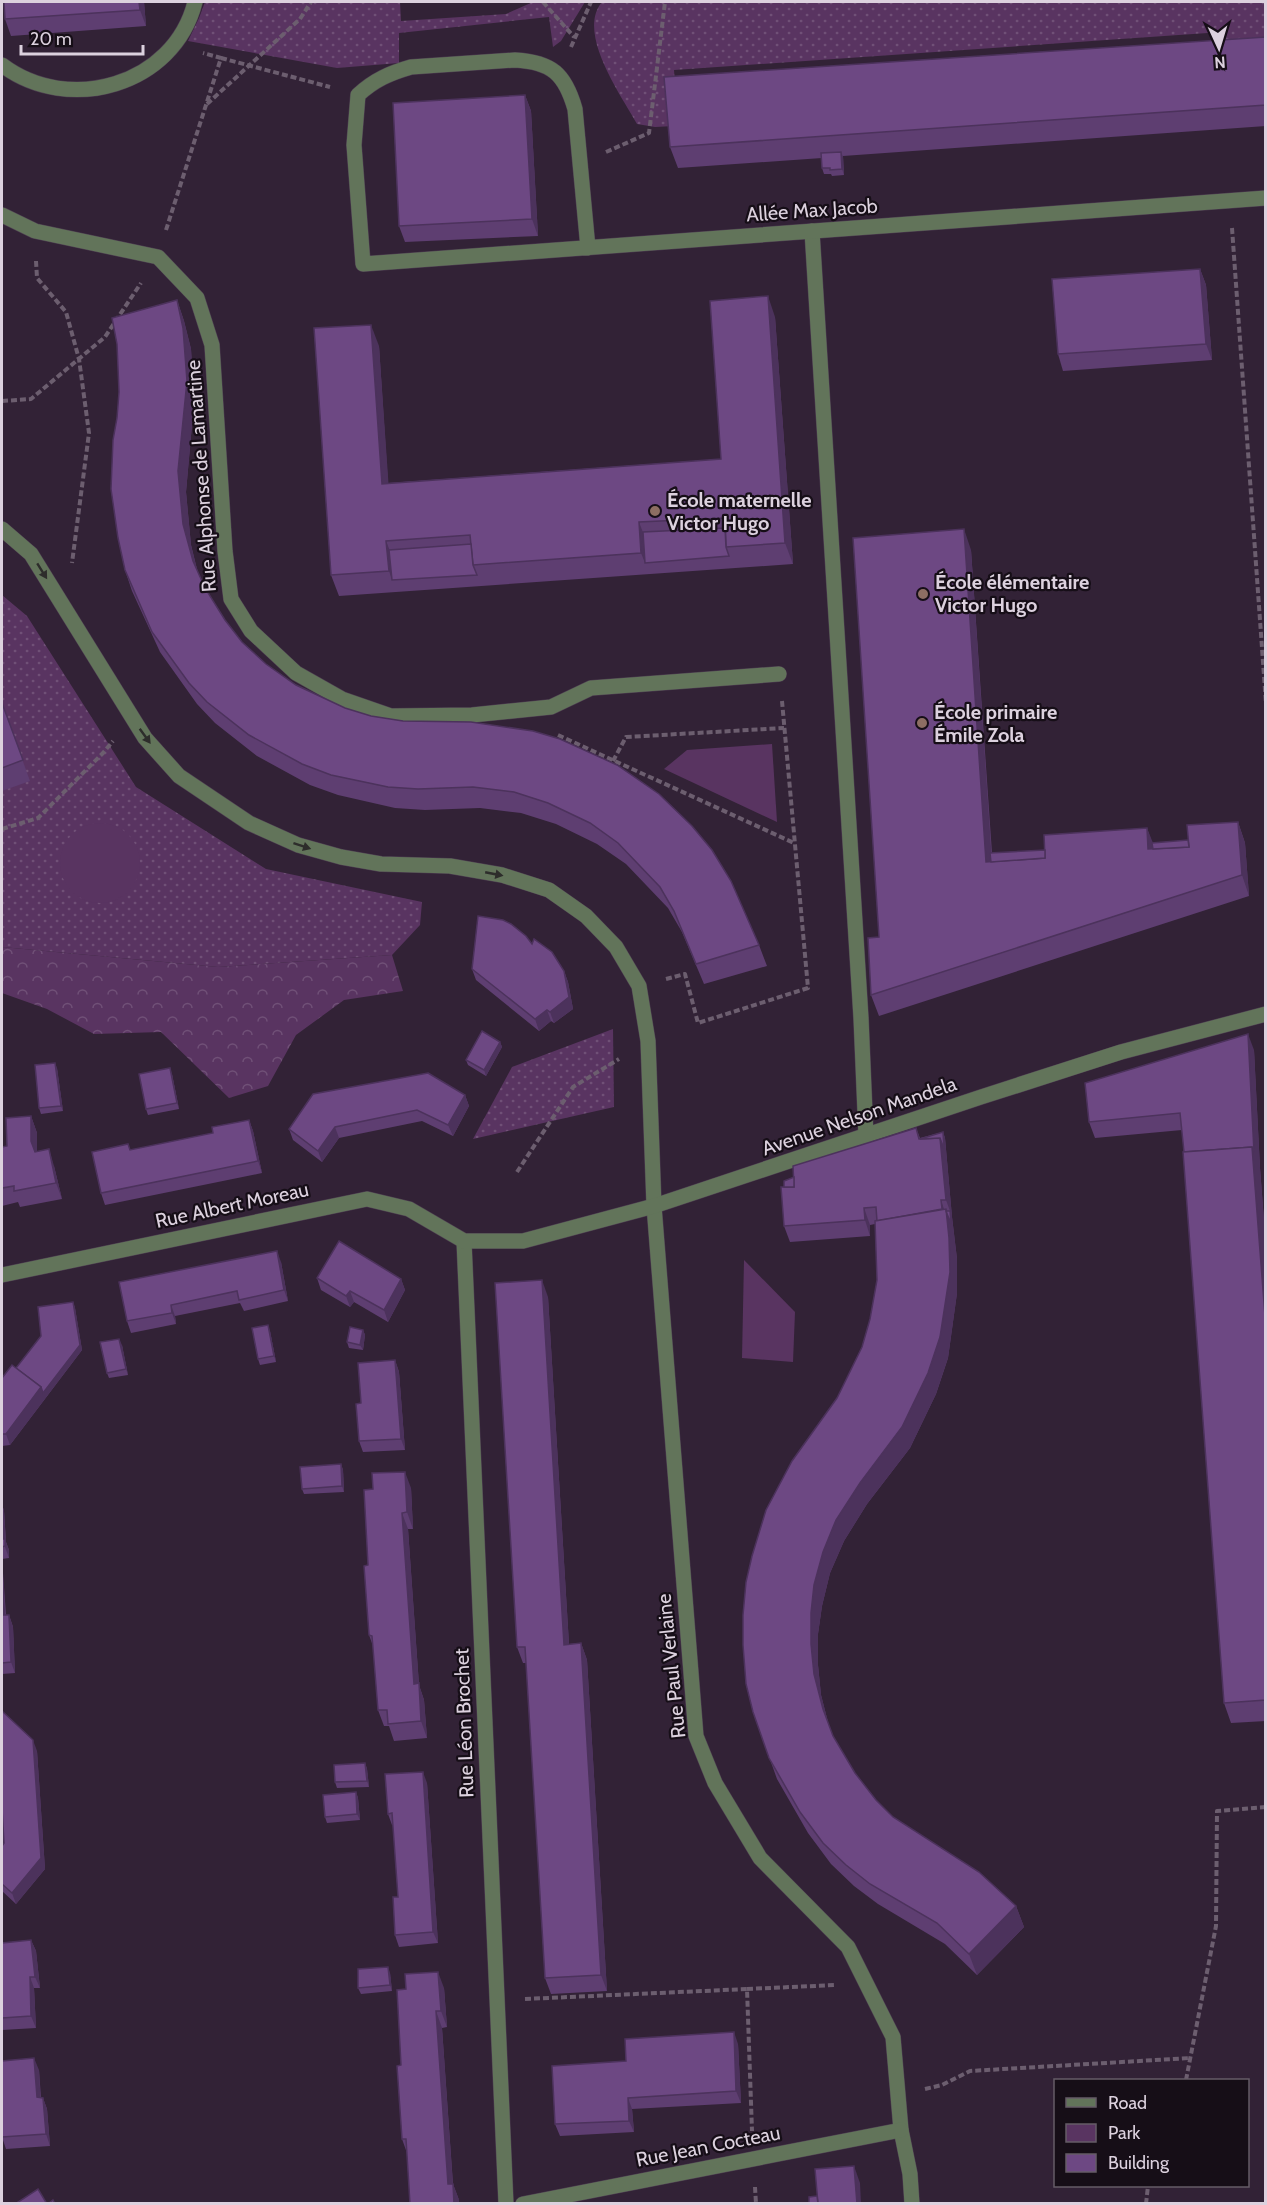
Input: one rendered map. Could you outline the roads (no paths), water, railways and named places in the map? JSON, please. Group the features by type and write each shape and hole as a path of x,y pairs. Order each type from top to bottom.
{"street":[{"path":"2,65 17,77 49,88 84,91 118,84 149,68 175,44 192,13 195,2"},
{"name":"Allée Max Jacob","path":"588,249 575,110 570,91 560,75 548,66 515,60 411,67 373,82 358,95 354,145 363,264 588,249 1266,198"},
{"name":"Rue Alphonse de Lamartine","path":"2,215 35,231 158,258 197,297 212,345 225,551 231,599 251,631 296,674 342,699 391,716 472,715 551,706 591,687 779,674"},
{"path":"812,231 861,1018 866,1136"},
{"path":"2,530 31,554 145,738 179,776 249,823 298,845 341,857 381,864 450,866 481,871 549,890 586,916 616,947 639,986 648,1041 654,1206"},
{"name":"Avenue Nelson Mandela","path":"464,1241 523,1241 654,1206 1121,1052 1266,1014"},
{"name":"Rue Albert Moreau","path":"2,1275 367,1199 409,1209 464,1241"},
{"name":"Rue Paul Verlaine","path":"654,1206 696,1736 715,1783 760,1858 848,1947 893,2037 901,2130 910,2174 912,2204"},
{"name":"Rue Léon Brochet","path":"464,1241 506,2204"},
{"name":"Rue Jean Cocteau","path":"523,2204 901,2130"}],"place":[{"name":"École maternelle Victor Hugo","path":"655,511"},
{"name":"École élémentaire Victor Hugo","path":"923,594"},
{"name":"École primaire Émile Zola","path":"922,723"}]}
